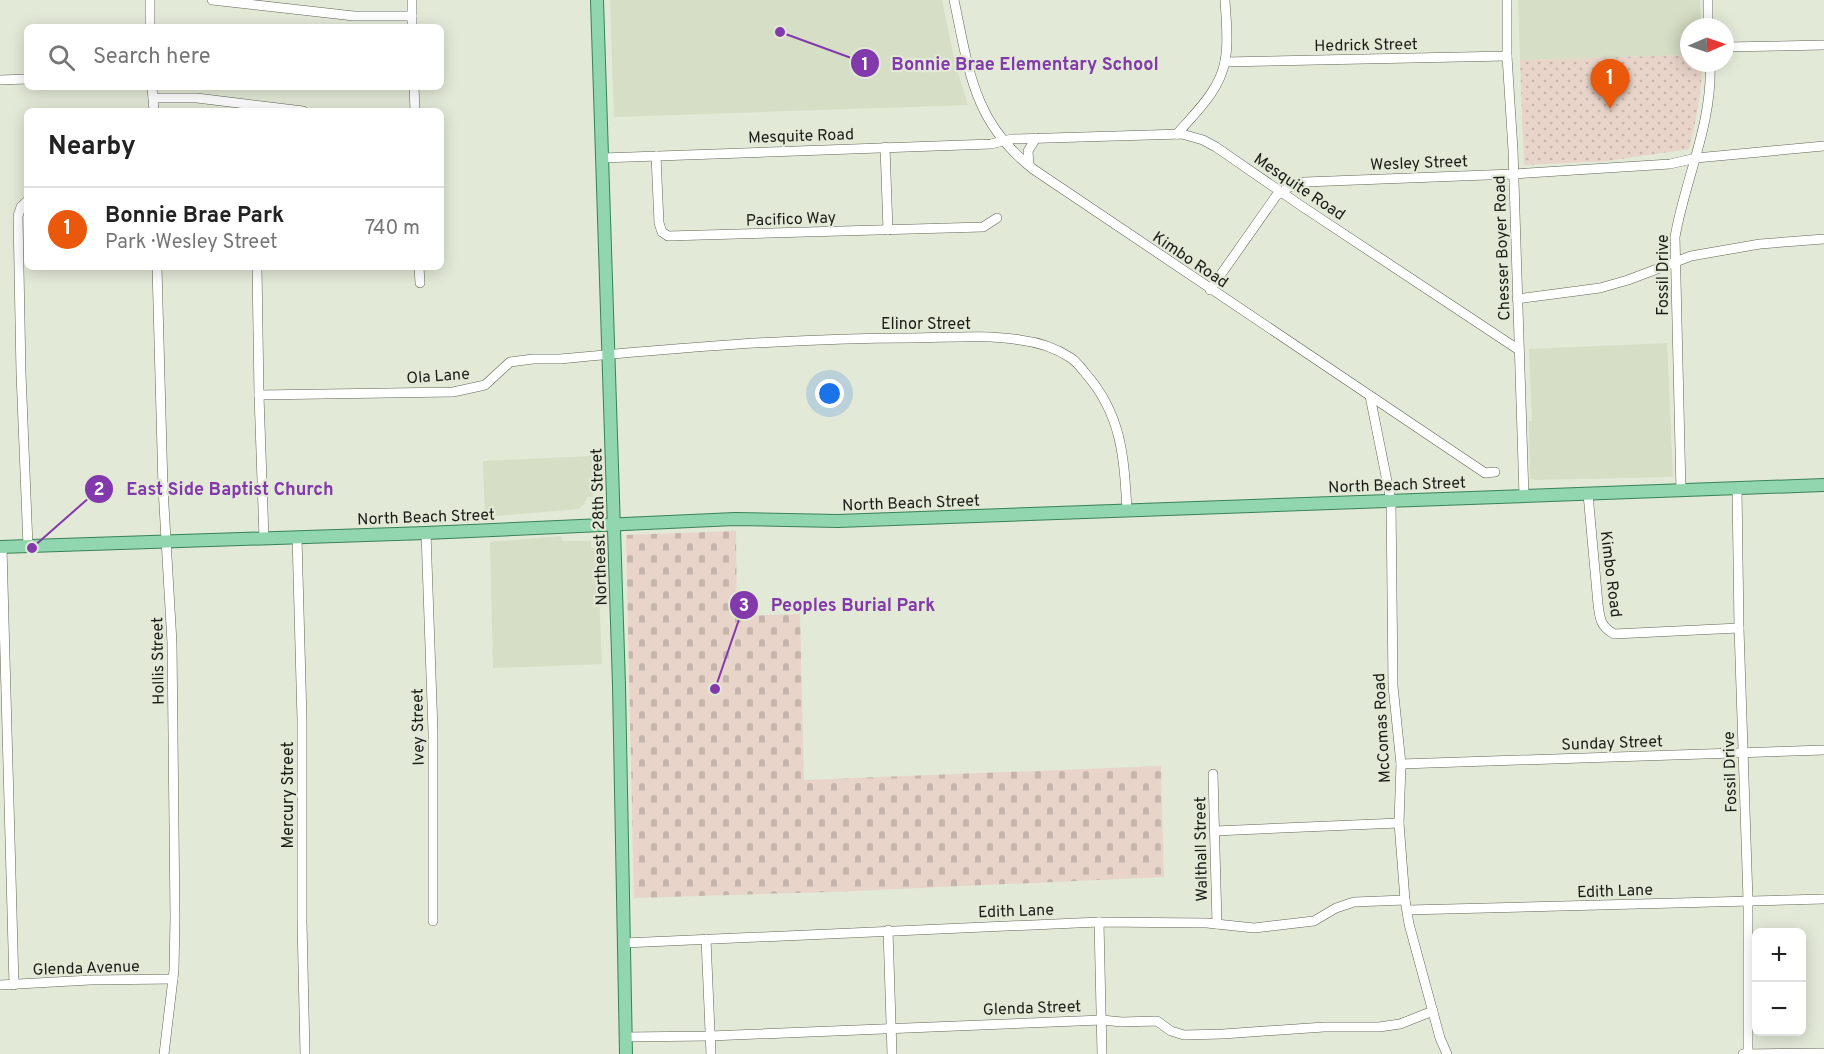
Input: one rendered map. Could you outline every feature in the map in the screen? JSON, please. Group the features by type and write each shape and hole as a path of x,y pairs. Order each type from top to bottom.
{"main road":[{"name":"Northeast 28th Street","path":"597,0 619,685 626,1054"},
{"name":"North Beach Street","path":"1,547 426,533 735,519 838,521 1824,485"}],"street":[{"path":"150,24 149,0 160,0"},
{"path":"213,0 354,16 412,16"},
{"path":"412,0 412,24"},
{"name":"Kimbo Road","path":"954,0 964,49 980,103 989,122 1003,141 1029,165 1210,290 1485,473 1495,472"},
{"path":"1177,134 1212,91 1225,62 1225,0"},
{"name":"Chesser Boyer Road","path":"1507,0 1507,56 1524,496"},
{"path":"1708,0 1708,18"},
{"path":"1734,47 1824,45"},
{"name":"Hedrick Street","path":"1225,62 1507,56"},
{"name":"Fossil Drive","path":"1681,490 1675,237 1680,205 1696,158 1706,117 1711,72"},
{"path":"0,80 24,79"},
{"path":"152,90 154,108"},
{"path":"414,90 415,108"},
{"path":"153,98 197,98 279,108"},
{"name":"Mesquite Road","path":"602,158 991,144 1036,138 1177,134 1197,138 1210,143 1519,350"},
{"path":"1029,165 1028,151 1036,138"},
{"name":"Wesley Street","path":"1281,192 1296,184 1314,181 1513,174 1670,164 1696,158 1824,146"},
{"path":"885,147 888,230"},
{"name":"Pacifico Way","path":"656,156 659,223 662,232 668,236 983,227 997,218"},
{"path":"1210,290 1281,192"},
{"path":"24,204 18,216 28,546"},
{"path":"1517,299 1600,288 1691,256 1760,244 1824,239"},
{"name":"Hollis Street","path":"157,270 163,488 168,542 172,667 175,906 173,979 164,1054"},
{"path":"257,270 264,538"},
{"path":"419,270 420,282"},
{"name":"Elinor Street","path":"609,354 867,338 992,338 1019,340 1051,347 1072,359 1096,385 1108,404 1121,443 1127,510"},
{"name":"Ola Lane","path":"259,395 453,392 485,385 510,362 609,354"},
{"name":"McComas Road","path":"1370,396 1391,501 1393,686 1401,764 1400,823 1405,900 1409,924 1440,1038 1447,1054"},
{"name":"Fossil Drive","path":"1737,488 1748,900 1748,1054"},
{"name":"Kimbo Road","path":"1588,494 1598,604 1605,628 1614,634 1739,628"},
{"name":"Ivey Street","path":"426,533 433,732 434,921"},
{"name":"Mercury Street","path":"297,537 302,708 302,922 305,1054"},
{"path":"1,547 14,985"},
{"name":"Sunday Street","path":"1401,764 1824,750"},
{"name":"Walthall Street","path":"1213,774 1217,924"},
{"path":"1215,831 1400,823"},
{"name":"Edith Lane","path":"1408,910 1824,899"},
{"name":"Edith Lane","path":"624,943 1099,922 1217,924 1254,928 1314,921 1336,908 1354,902 1405,900"},
{"path":"1099,922 1102,1054"},
{"path":"888,930 892,1054"},
{"path":"706,939 711,1054"},
{"name":"Glenda Avenue","path":"0,985 90,980 173,979"},
{"name":"Glenda Street","path":"625,1037 710,1036 1102,1020 1157,1021 1171,1031 1184,1035 1223,1034 1379,1027 1400,1024 1433,1011"},
{"path":"1743,1054 1824,1053"}],"shaded area":[{"path":"610,0 942,0 955,63 968,105 614,117"},
{"path":"1518,0 1700,0 1701,18 1680,18 1680,55 1520,60"},
{"path":"1667,343 1673,477 1535,480 1530,478 1529,421 1532,421 1529,349"},
{"path":"592,456 593,497 587,497 579,509 485,517 483,461"},
{"path":"561,536 562,541 591,541 591,548 597,548 602,664 493,668 490,542"}],"green space":[{"path":"1680,55 1680,72 1702,72 1698,106 1689,149 1607,161 1524,165 1520,60"},
{"path":"736,531 737,616 800,614 804,780 1161,766 1164,877 831,892 634,898 626,535"}],"place":[{"name":"Bonnie Brae Elementary School","path":"780,32"},
{"name":"Bonnie Brae Park","path":"1610,109"},
{"name":"East Side Baptist Church","path":"32,548"},
{"name":"Peoples Burial Park","path":"715,689"}]}
